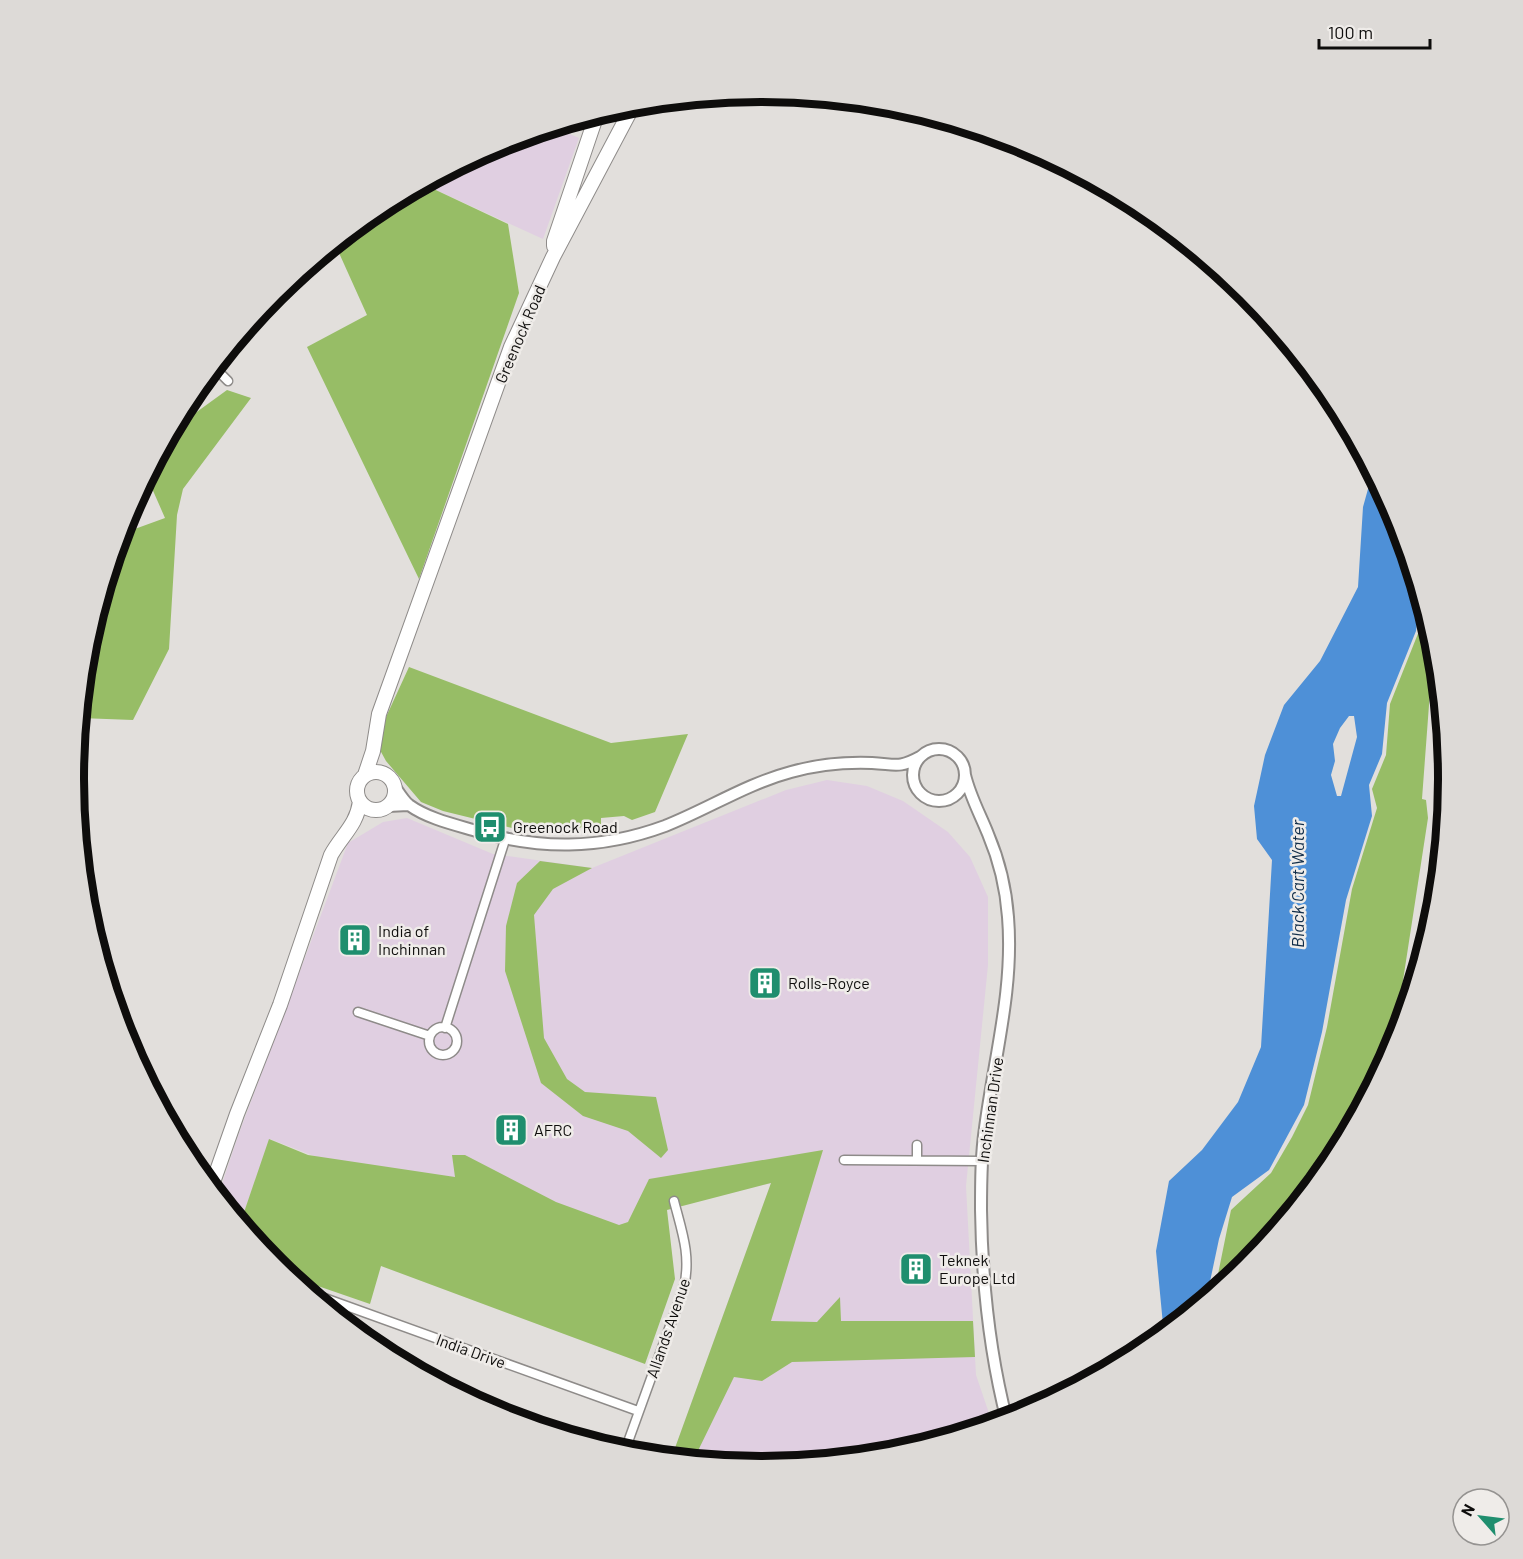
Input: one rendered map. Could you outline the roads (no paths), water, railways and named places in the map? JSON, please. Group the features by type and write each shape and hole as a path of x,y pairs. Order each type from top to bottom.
{"main road":[{"name":"Greenock Road","path":"365,775 373,751 379,714 511,347 554,257 628,115"},
{"name":"Greenock Road","path":"554,257 554,241 594,123"},
{"path":"582,154 604,160"},
{"path":"373,751 382,773"},
{"path":"214,1179 280,1005 331,855 338,841 356,820 360,801 357,787 365,775 372,772 382,773 389,777 395,787 394,797 382,808 356,820"},
{"path":"360,801 369,809 382,808"}],"street":[{"path":"220,373 228,381"},
{"path":"395,787 408,805 443,821 505,840 566,846 618,839 666,825 753,784 791,772 829,765 873,763 894,766 907,764 920,757 936,749 953,753 959,759 965,775 959,791 952,797 939,800 931,799 917,789 914,780 916,764 920,757"},
{"path":"894,766 914,780"},
{"name":"Inchinnan Drive","path":"965,775 974,805 998,859 1006,899 1010,945 1006,1002 985,1128 982,1161 982,1241 986,1303 994,1361 1005,1411"},
{"path":"952,797 974,805"},
{"path":"382,808 408,805"},
{"path":"445,1028 505,840"},
{"path":"358,1012 430,1036"},
{"path":"445,1028 456,1036 456,1045 451,1053 442,1055 434,1052 429,1045 430,1036 436,1029 445,1028"},
{"path":"916,1145 916,1160"},
{"path":"844,1160 982,1161"},
{"name":"Allands Avenue","path":"627,1444 684,1287 688,1269 687,1249 675,1201"},
{"name":"India Drive","path":"327,1299 638,1411"}],"water":[{"name":"Black Cart Water","path":"1370,482 1403,562 1418,614 1416,631 1387,703 1382,754 1369,785 1372,816 1346,900 1322,1032 1304,1105 1269,1170 1232,1197 1219,1239 1209,1289 1163,1325 1156,1251 1169,1181 1202,1150 1238,1102 1261,1047 1272,860 1257,839 1254,806 1265,755 1284,705 1320,661 1358,587 1363,507","holes":["1349,716 1354,716 1357,737 1341,796 1337,796 1331,775 1335,761 1333,744 1340,728"]}],"place":[{"name":"Greenock Road","path":"490,827"},
{"name":"India of Inchinnan","path":"355,940"},
{"name":"Rolls-Royce","path":"765,983"},
{"name":"AFRC","path":"511,1130"},
{"name":"Teknek Europe Ltd","path":"916,1269"}]}
